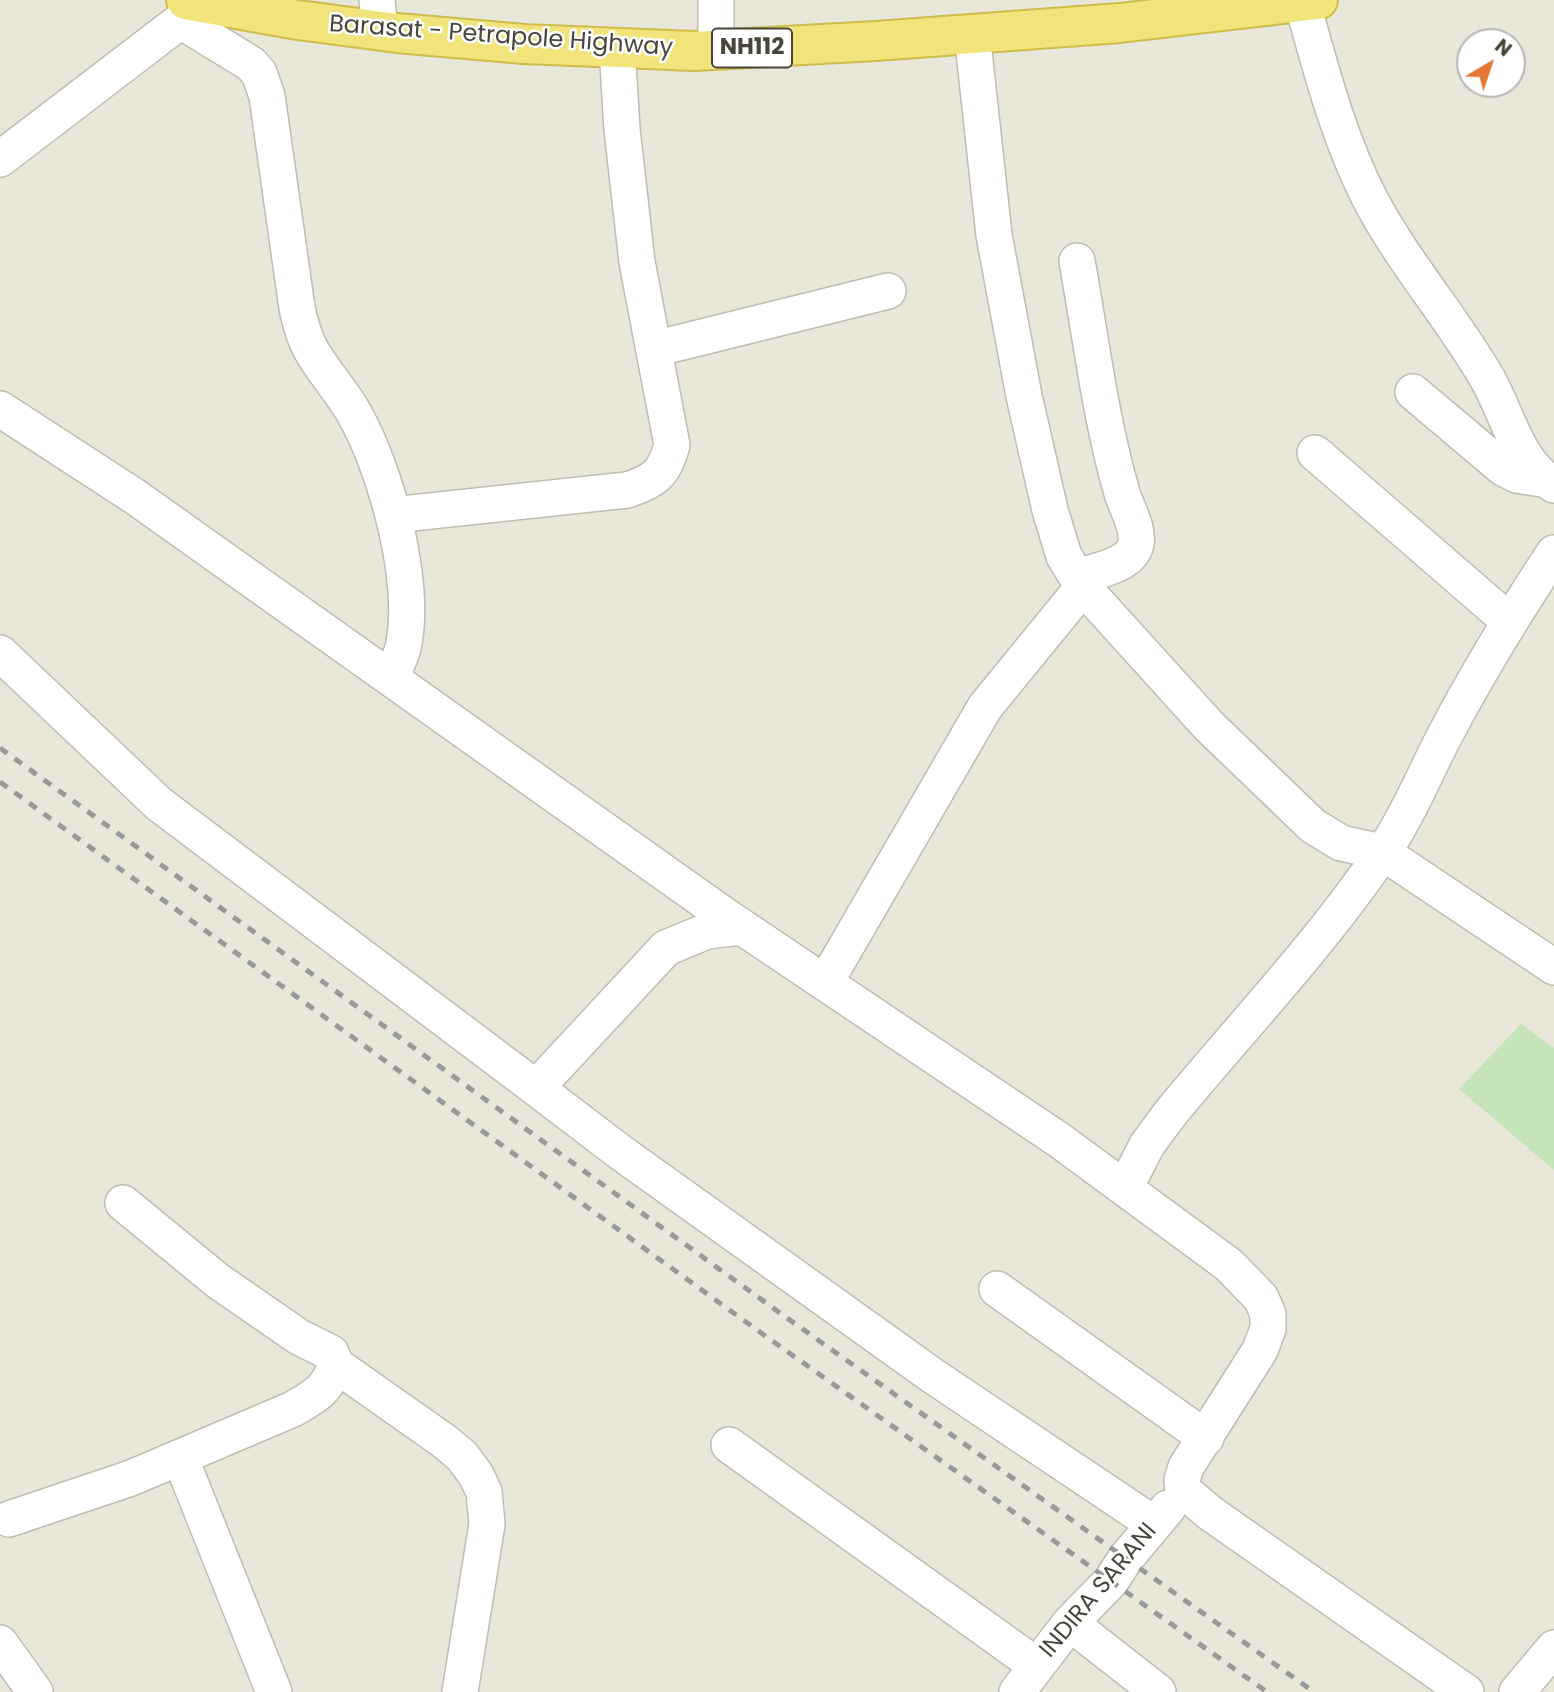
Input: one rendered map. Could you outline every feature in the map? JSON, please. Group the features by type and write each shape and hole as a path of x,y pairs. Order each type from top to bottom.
{"highway":[{"name":"Barasat - Petrapole Highway","path":"190,8 379,16 524,44 716,50 1120,23 1310,1"}],"street":[{"path":"716,0 716,50"},
{"path":"1310,1 1330,103 1349,155 1370,199 1398,246 1466,342 1489,382 1520,447 1534,469 1550,482"},
{"path":"0,159 190,8 259,73 267,96 297,308 303,332 311,350 354,413 390,501 404,582 405,618 403,648 391,678"},
{"path":"972,33 994,235 1024,396 1049,510 1064,556 1080,582 1209,726 1313,826 1341,843 1382,852 1554,967"},
{"path":"393,515 627,490 647,483 660,474 668,460 672,445 636,248 622,129 617,48"},
{"path":"825,983 985,707 1080,582 1129,557 1136,545 1136,532 1122,495 1108,436 1077,261"},
{"path":"654,349 888,291"},
{"path":"1413,392 1503,468 1517,475 1550,482"},
{"path":"0,409 134,496 741,927 1059,1139 1229,1265 1261,1298 1268,1314 1268,1329 1260,1350 1186,1467 1182,1480 1183,1490 1210,1513 1466,1692"},
{"path":"1315,453 1509,621"},
{"path":"1125,1188 1147,1145 1169,1115 1329,927 1382,852 1413,802 1445,735 1509,621 1554,553"},
{"path":"0,653 159,804 620,1152 933,1376 1154,1524"},
{"path":"536,1088 666,948 707,930 741,927"},
{"path":"123,1203 218,1281 299,1337 331,1353 336,1365 462,1456 476,1475 484,1492 487,1524 468,1690"},
{"path":"997,1289 1206,1438"},
{"path":"3,1514 131,1478 310,1400 330,1381 336,1365"},
{"path":"729,1445 1027,1679"},
{"path":"180,1457 274,1692"},
{"name":"INDIRA SARANI","path":"1027,1679 1070,1623 1111,1581 1183,1490"},
{"path":"1070,1623 1158,1692"},
{"path":"0,1643 35,1692"},
{"path":"1517,1692 1554,1648"}],"shaded area":[{"path":"0,0 1554,0 1554,1692 0,1692"}],"green space":[{"path":"1521,1024 1554,1048 1554,1170 1459,1089"}],"railway":[{"path":"0,748 780,1313 1314,1692"},
{"path":"0,782 764,1335 1267,1692"}]}
